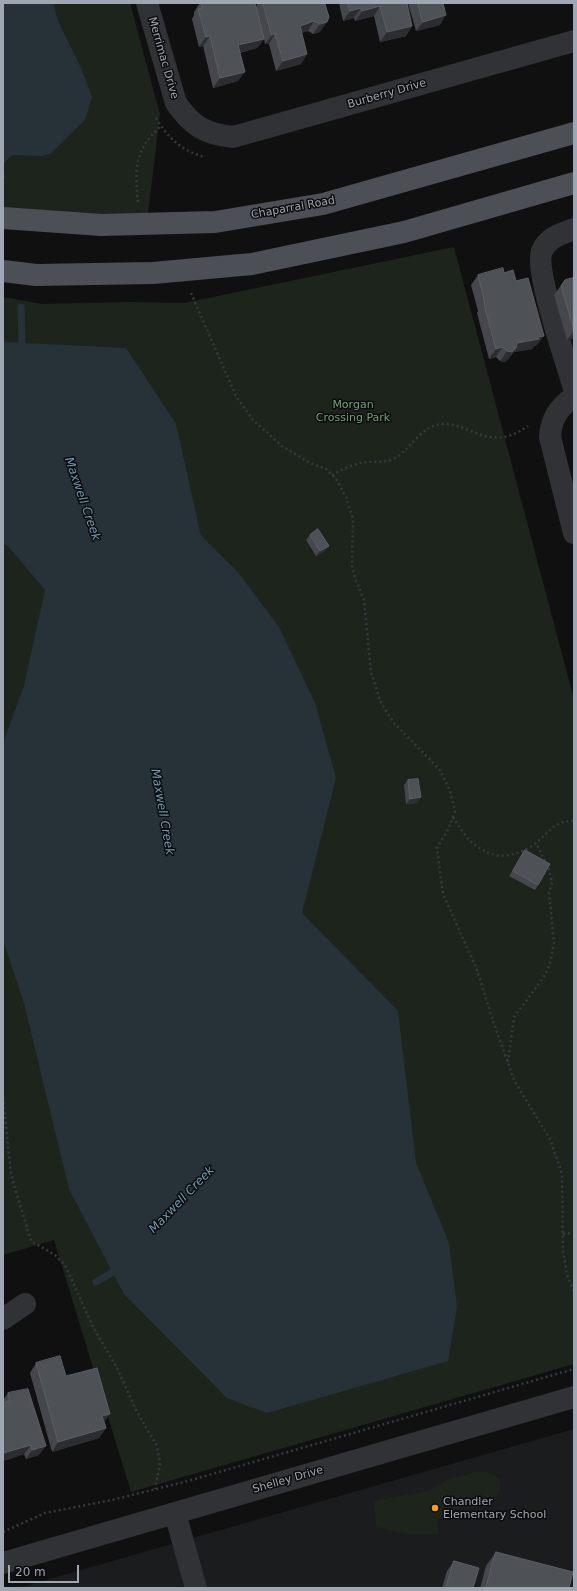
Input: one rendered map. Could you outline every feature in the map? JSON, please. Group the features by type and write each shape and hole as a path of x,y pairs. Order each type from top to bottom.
{"main road":[{"name":"Chaparral Road","path":"3,218 101,225 215,222 323,204 574,132"},
{"path":"3,271 36,275 153,273 252,264 404,232 574,183"}],"street":[{"name":"Merrimac Drive","path":"147,3 176,103 183,113 199,128"},
{"name":"Burberry Drive","path":"199,128 215,135 233,137 574,41"},
{"path":"574,229 550,238 542,252 542,273 574,388"},
{"path":"574,397 563,404 553,420 550,437 574,532"},
{"path":"3,1319 25,1304"},
{"name":"Shelley Drive","path":"3,1563 574,1397"},
{"path":"175,1513 196,1588"}],"path":[{"path":"139,205 136,166 140,150 149,137 161,126 183,113"},
{"path":"189,289 236,396 253,420 282,446 332,475 346,497 353,519 352,566 364,600 371,672 381,703 394,723 440,770 450,791 455,811 437,848 443,894 477,970 515,1082 550,1139 562,1174 562,1250 567,1275 574,1292"},
{"path":"332,475 361,462 384,462 393,459 401,454 412,442 429,429 442,424 455,425 479,434 502,439 513,436 529,426 553,420"},
{"path":"453,817 471,844 486,852 503,856 513,855 536,842 552,826 574,821"},
{"path":"508,1063 514,1017 544,977 550,963 554,943 549,893 552,882 549,869 536,842"},
{"path":"3,1097 11,1175 31,1241 55,1256 65,1265 93,1327 120,1375 136,1410 157,1446 160,1463 155,1489"},
{"path":"563,1234 574,1233"},
{"path":"3,1532 46,1513 155,1489 574,1369"}],"shaded area":[{"name":"Chandler Elementary School","path":"574,1429 574,1588 18,1588"}],"green space":[{"path":"3,3 130,3 160,114 148,214 125,217 3,211"},
{"name":"Morgan Crossing Park","path":"454,247 574,699 574,1364 131,1492 54,1240 3,1255 3,297 42,304 129,302 184,303"},
{"path":"479,1471 491,1473 499,1478 500,1489 497,1496 483,1506 477,1508 457,1509 442,1515 437,1520 439,1534 412,1535 376,1527 374,1501 427,1491 447,1480"}],"water":[{"path":"3,3 53,3 58,21 81,68 92,97 85,120 50,154 42,156 12,155 3,164"},
{"path":"3,164 5,178 3,178"},
{"path":"3,342 126,348 176,424 201,536 237,571 279,627 315,703 336,778 302,913 398,1011 416,1163 449,1243 457,1307 448,1361 267,1413 227,1398 124,1294 69,1189 24,1003 3,940 3,743 24,686 45,590 7,545 3,544"}],"building":[{"path":"201,3 255,3 264,39 238,45 245,72 220,78 210,36 206,37 198,9 202,8"},
{"path":"263,3 321,3 322,5 325,4 329,17 327,22 320,24 314,21 300,26 307,54 283,61 275,34 272,35"},
{"path":"348,3 407,3 412,26 387,32 380,6 362,11 361,8 350,11"},
{"path":"418,3 443,3 446,15 423,22"},
{"path":"503,268 504,273 513,270 516,281 528,278 544,336 538,337 539,339 517,343 516,348 512,352 507,351 503,347 496,349 478,275"},
{"path":"573,278 574,330 561,286 565,280"},
{"path":"318,529 329,546 320,551 310,535"},
{"path":"418,779 421,797 410,799 408,780"},
{"path":"525,850 550,864 538,885 513,871"},
{"path":"60,1356 66,1376 97,1368 110,1414 102,1416 106,1428 58,1442 36,1363"},
{"path":"28,1389 46,1446 32,1450 31,1445 3,1453 3,1403 10,1401 8,1393"},
{"path":"496,1552 573,1572 569,1588 486,1588"},
{"path":"454,1561 479,1568 473,1588 446,1588"}],"waterway":[{"name":"Maxwell Creek","path":"21,307 22,343 25,351"},
{"name":"Maxwell Creek","path":"96,1282 113,1272 119,1265"}],"place":[{"name":"Chandler Elementary School","path":"435,1508"}]}
